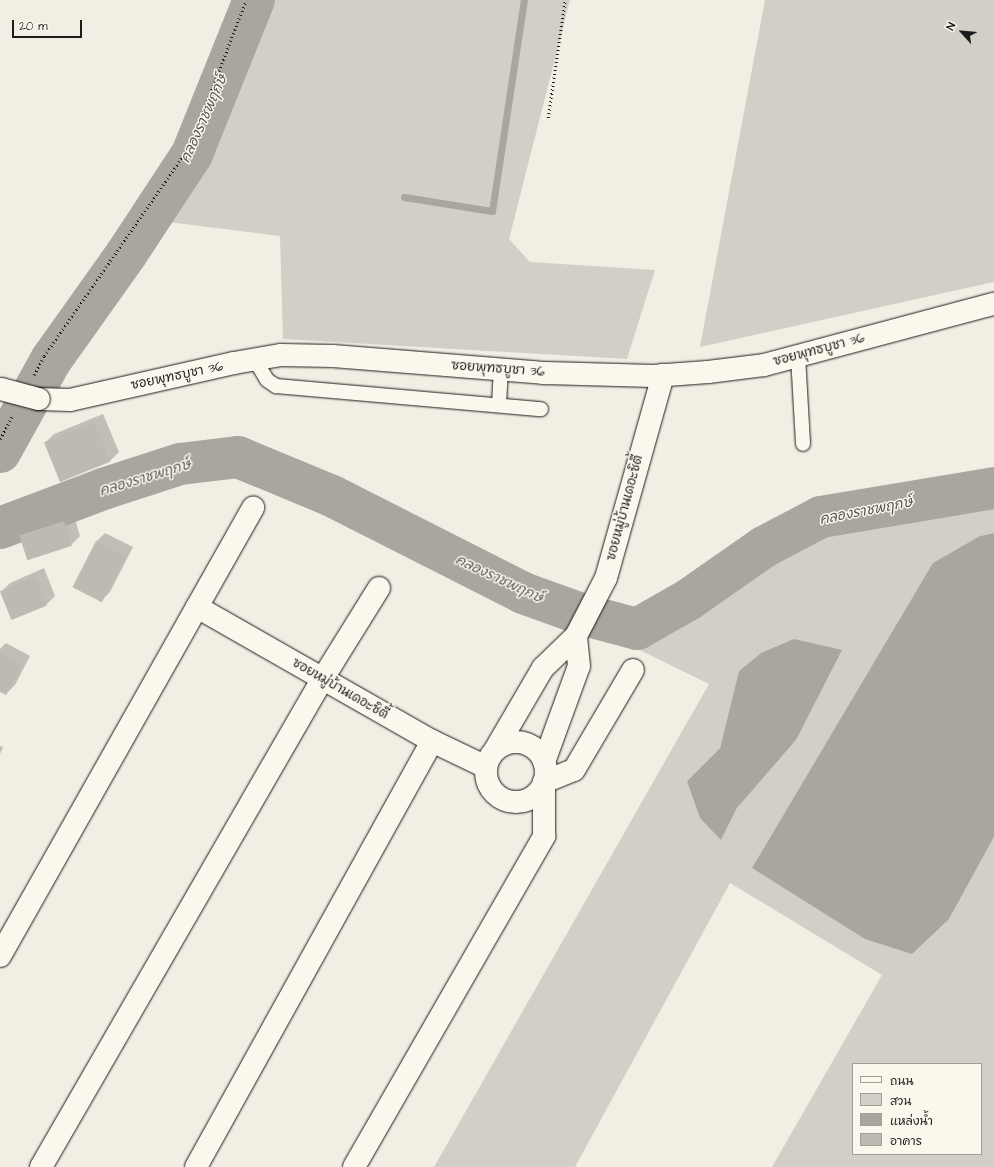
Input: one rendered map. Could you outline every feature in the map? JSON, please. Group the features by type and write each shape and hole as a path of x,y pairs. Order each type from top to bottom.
{"street":[{"name":"ซอยพุทธบูชา 36","path":"1,389 39,399 70,400 255,360 281,356 333,356 501,370 663,375 764,365 994,304"},
{"name":"ซอยหมู่บ้านเดอะซิตี้","path":"197,607 432,741 491,759 543,668 578,630 606,578 663,375"},
{"path":"0,956 253,508"},
{"path":"41,1167 323,678 379,588"},
{"path":"354,1167 544,836 544,772 532,747 523,743 503,745 491,759 489,786 499,797 512,802 532,798 544,772 579,666 578,630"},
{"path":"544,772 574,770 634,670"},
{"path":"196,1167 432,741"}],"lane":[{"path":"798,356 803,444"},
{"path":"255,360 268,380 276,386 541,409"},
{"path":"499,405 501,370"}],"path":[{"path":"33,376 44,356 190,146 246,0"},
{"path":"548,118 565,0"},
{"path":"0,439 15,411"}],"green space":[{"path":"265,0 570,0 509,239 530,262 655,270 627,359 283,339 280,236 160,221"},
{"path":"765,0 994,0 994,282 700,347"},
{"path":"994,502 994,533 980,536 949,919 994,837 994,1167 772,1167 882,975 730,883 575,1167 434,1167 709,684 603,632 633,610 756,565 814,536 945,507","holes":["761,653 796,740 737,808 721,840 687,781 720,748 739,671"]}],"water":[{"path":"994,533 994,837 949,919 912,954 865,939 752,868 933,563 980,536"},
{"path":"794,639 842,650 796,740 737,808 721,840 700,818 687,781 720,748 739,671 761,653"}],"building":[{"path":"94,422 110,462 60,482 44,442"},
{"path":"64,521 72,546 27,560 19,536"},
{"path":"96,541 125,556 102,602 72,587"},
{"path":"35,577 47,606 11,620 0,591"},
{"path":"0,653 22,665 6,695 0,692"}],"waterway":[{"name":"คลองราชพฤกษ์","path":"0,452 51,360 127,253 192,154 254,0"},
{"path":"404,197 492,211 524,0"},
{"name":"คลองราชพฤกษ์","path":"0,528 103,489 180,464 238,457 332,496 523,593 581,614 637,629 688,600 764,547 821,517 994,488"}]}
